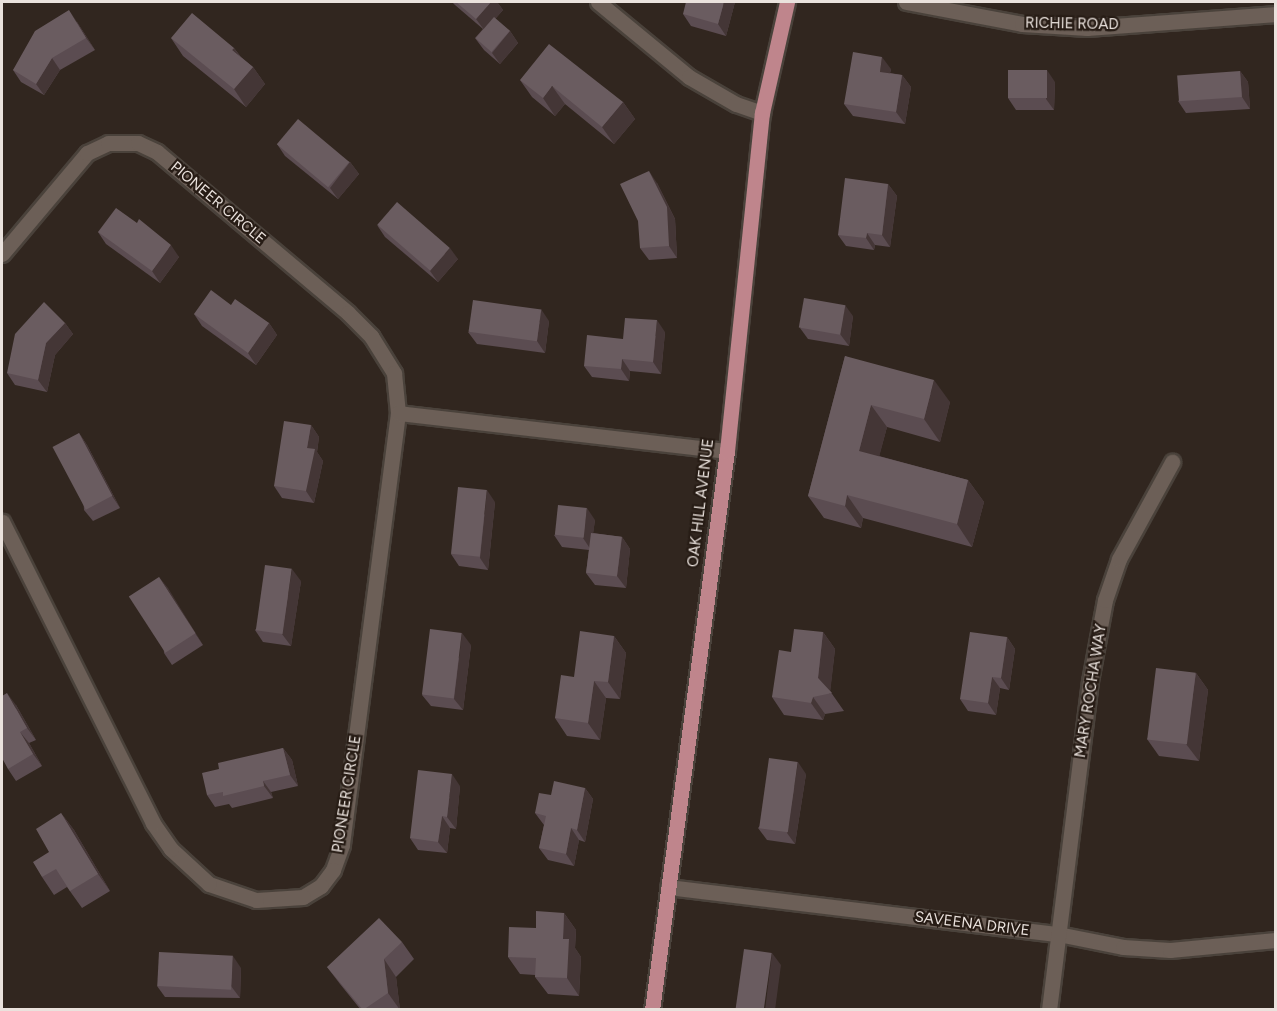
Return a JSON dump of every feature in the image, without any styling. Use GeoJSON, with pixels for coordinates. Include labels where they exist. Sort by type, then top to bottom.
{"type":"FeatureCollection","features":[{"type":"Feature","properties":{"kind":"main road","name":"OAK HILL AVENUE"},"geometry":{"type":"LineString","coordinates":[[652,1010],[727,452],[762,113],[787,2]]}},
{"type":"Feature","properties":{"kind":"street"},"geometry":{"type":"LineString","coordinates":[[598,2],[689,77],[736,104],[762,113]]}},
{"type":"Feature","properties":{"kind":"street","name":"RICHIE ROAD"},"geometry":{"type":"LineString","coordinates":[[906,2],[1022,24],[1087,28],[1275,14]]}},
{"type":"Feature","properties":{"kind":"street","name":"PIONEER CIRCLE"},"geometry":{"type":"LineString","coordinates":[[2,254],[87,153],[108,143],[138,143],[157,152],[348,313],[371,336],[394,373],[398,413],[342,845],[333,870],[321,886],[303,897],[256,900],[231,894],[187,868],[153,823],[2,522]]}},
{"type":"Feature","properties":{"kind":"street"},"geometry":{"type":"LineString","coordinates":[[398,413],[727,452]]}},
{"type":"Feature","properties":{"kind":"street","name":"MARY ROCHA WAY"},"geometry":{"type":"LineString","coordinates":[[1049,1010],[1090,681],[1105,600],[1119,559],[1172,462]]}},
{"type":"Feature","properties":{"kind":"street","name":"SAVEENA DRIVE"},"geometry":{"type":"LineString","coordinates":[[668,887],[1058,934],[1123,947],[1170,950],[1275,940]]}},
{"type":"Feature","properties":{"kind":"building"},"geometry":{"type":"Polygon","coordinates":[[[456,2],[491,2],[476,19],[456,2]]]}},
{"type":"Feature","properties":{"kind":"building"},"geometry":{"type":"Polygon","coordinates":[[[686,2],[724,2],[718,24],[683,14],[686,2]]]}},
{"type":"Feature","properties":{"kind":"building"},"geometry":{"type":"Polygon","coordinates":[[[69,10],[86,38],[52,58],[36,84],[13,70],[35,31],[69,10]]]}},
{"type":"Feature","properties":{"kind":"building"},"geometry":{"type":"Polygon","coordinates":[[[192,13],[253,67],[234,89],[171,38],[192,13]]]}},
{"type":"Feature","properties":{"kind":"building"},"geometry":{"type":"Polygon","coordinates":[[[494,17],[510,31],[491,52],[476,38],[494,17]]]}},
{"type":"Feature","properties":{"kind":"building"},"geometry":{"type":"Polygon","coordinates":[[[549,44],[623,102],[602,127],[552,86],[543,98],[520,80],[549,44]]]}},
{"type":"Feature","properties":{"kind":"building"},"geometry":{"type":"Polygon","coordinates":[[[853,52],[882,57],[880,72],[902,75],[896,112],[844,104],[853,52]]]}},
{"type":"Feature","properties":{"kind":"building"},"geometry":{"type":"Polygon","coordinates":[[[1008,70],[1047,70],[1047,98],[1008,98],[1008,70]]]}},
{"type":"Feature","properties":{"kind":"building"},"geometry":{"type":"Polygon","coordinates":[[[1240,71],[1242,97],[1179,101],[1177,75],[1240,71]]]}},
{"type":"Feature","properties":{"kind":"building"},"geometry":{"type":"Polygon","coordinates":[[[298,119],[349,162],[328,187],[277,144],[298,119]]]}},
{"type":"Feature","properties":{"kind":"building"},"geometry":{"type":"Polygon","coordinates":[[[649,171],[667,207],[669,246],[640,248],[638,221],[620,184],[649,171]]]}},
{"type":"Feature","properties":{"kind":"building"},"geometry":{"type":"Polygon","coordinates":[[[845,178],[888,184],[882,235],[867,233],[866,238],[838,235],[845,178]]]}},
{"type":"Feature","properties":{"kind":"building"},"geometry":{"type":"Polygon","coordinates":[[[397,202],[450,248],[430,271],[377,225],[397,202]]]}},
{"type":"Feature","properties":{"kind":"building"},"geometry":{"type":"Polygon","coordinates":[[[116,208],[137,223],[139,219],[171,245],[152,271],[98,232],[116,208]]]}},
{"type":"Feature","properties":{"kind":"building"},"geometry":{"type":"Polygon","coordinates":[[[211,290],[231,305],[235,299],[269,323],[248,353],[194,314],[211,290]]]}},
{"type":"Feature","properties":{"kind":"building"},"geometry":{"type":"Polygon","coordinates":[[[804,298],[845,305],[840,335],[799,328],[804,298]]]}},
{"type":"Feature","properties":{"kind":"building"},"geometry":{"type":"Polygon","coordinates":[[[473,300],[541,310],[537,341],[469,332],[473,300]]]}},
{"type":"Feature","properties":{"kind":"building"},"geometry":{"type":"Polygon","coordinates":[[[44,302],[65,323],[46,343],[38,380],[7,373],[15,334],[44,302]]]}},
{"type":"Feature","properties":{"kind":"building"},"geometry":{"type":"Polygon","coordinates":[[[625,318],[657,320],[653,362],[622,359],[621,369],[584,366],[587,335],[623,339],[625,318]]]}},
{"type":"Feature","properties":{"kind":"building"},"geometry":{"type":"Polygon","coordinates":[[[845,356],[934,380],[924,419],[871,405],[859,451],[968,480],[957,524],[847,495],[845,506],[808,496],[845,356]]]}},
{"type":"Feature","properties":{"kind":"building"},"geometry":{"type":"Polygon","coordinates":[[[284,421],[311,425],[307,448],[315,449],[306,491],[274,486],[284,421]]]}},
{"type":"Feature","properties":{"kind":"building"},"geometry":{"type":"Polygon","coordinates":[[[79,433],[112,496],[86,510],[53,447],[79,433]]]}},
{"type":"Feature","properties":{"kind":"building"},"geometry":{"type":"Polygon","coordinates":[[[458,487],[487,490],[480,557],[451,554],[458,487]]]}},
{"type":"Feature","properties":{"kind":"building"},"geometry":{"type":"Polygon","coordinates":[[[558,505],[587,508],[584,538],[555,535],[558,505]]]}},
{"type":"Feature","properties":{"kind":"building"},"geometry":{"type":"Polygon","coordinates":[[[591,533],[622,537],[617,576],[586,573],[591,533]]]}},
{"type":"Feature","properties":{"kind":"building"},"geometry":{"type":"Polygon","coordinates":[[[265,565],[292,569],[283,634],[256,630],[265,565]]]}},
{"type":"Feature","properties":{"kind":"building"},"geometry":{"type":"Polygon","coordinates":[[[159,577],[195,633],[165,653],[129,597],[159,577]]]}},
{"type":"Feature","properties":{"kind":"building"},"geometry":{"type":"Polygon","coordinates":[[[430,629],[462,633],[454,698],[422,695],[430,629]]]}},
{"type":"Feature","properties":{"kind":"building"},"geometry":{"type":"Polygon","coordinates":[[[794,629],[823,632],[818,678],[832,693],[813,697],[811,703],[772,697],[779,650],[791,652],[794,629]]]}},
{"type":"Feature","properties":{"kind":"building"},"geometry":{"type":"Polygon","coordinates":[[[580,631],[614,636],[608,682],[594,681],[588,723],[555,718],[561,675],[574,677],[580,631]]]}},
{"type":"Feature","properties":{"kind":"building"},"geometry":{"type":"Polygon","coordinates":[[[970,632],[1007,637],[1001,678],[992,677],[988,703],[960,699],[970,632]]]}},
{"type":"Feature","properties":{"kind":"building"},"geometry":{"type":"Polygon","coordinates":[[[1156,668],[1196,673],[1187,744],[1147,739],[1156,668]]]}},
{"type":"Feature","properties":{"kind":"building"},"geometry":{"type":"Polygon","coordinates":[[[7,693],[27,728],[20,732],[33,754],[8,769],[2,758],[2,696],[7,693]]]}},
{"type":"Feature","properties":{"kind":"building"},"geometry":{"type":"Polygon","coordinates":[[[283,748],[290,775],[263,781],[264,786],[223,796],[223,792],[207,795],[202,773],[219,769],[218,763],[283,748]]]}},
{"type":"Feature","properties":{"kind":"building"},"geometry":{"type":"Polygon","coordinates":[[[769,758],[798,762],[788,832],[759,828],[769,758]]]}},
{"type":"Feature","properties":{"kind":"building"},"geometry":{"type":"Polygon","coordinates":[[[418,770],[452,774],[447,817],[442,816],[438,842],[410,838],[418,770]]]}},
{"type":"Feature","properties":{"kind":"building"},"geometry":{"type":"Polygon","coordinates":[[[554,781],[585,788],[577,830],[571,828],[566,854],[539,848],[546,816],[535,813],[539,793],[551,795],[554,781]]]}},
{"type":"Feature","properties":{"kind":"building"},"geometry":{"type":"Polygon","coordinates":[[[61,813],[98,874],[70,891],[56,869],[42,877],[33,862],[49,852],[36,829],[61,813]]]}},
{"type":"Feature","properties":{"kind":"building"},"geometry":{"type":"Polygon","coordinates":[[[536,911],[564,913],[563,939],[569,939],[567,978],[535,977],[536,958],[508,957],[509,927],[536,928],[536,911]]]}},
{"type":"Feature","properties":{"kind":"building"},"geometry":{"type":"Polygon","coordinates":[[[379,918],[402,942],[384,959],[388,993],[363,1010],[327,967],[379,918]]]}},
{"type":"Feature","properties":{"kind":"building"},"geometry":{"type":"Polygon","coordinates":[[[744,949],[772,953],[764,1010],[735,1010],[744,949]]]}},
{"type":"Feature","properties":{"kind":"building"},"geometry":{"type":"Polygon","coordinates":[[[159,952],[233,956],[231,990],[157,986],[159,952]]]}}]}
